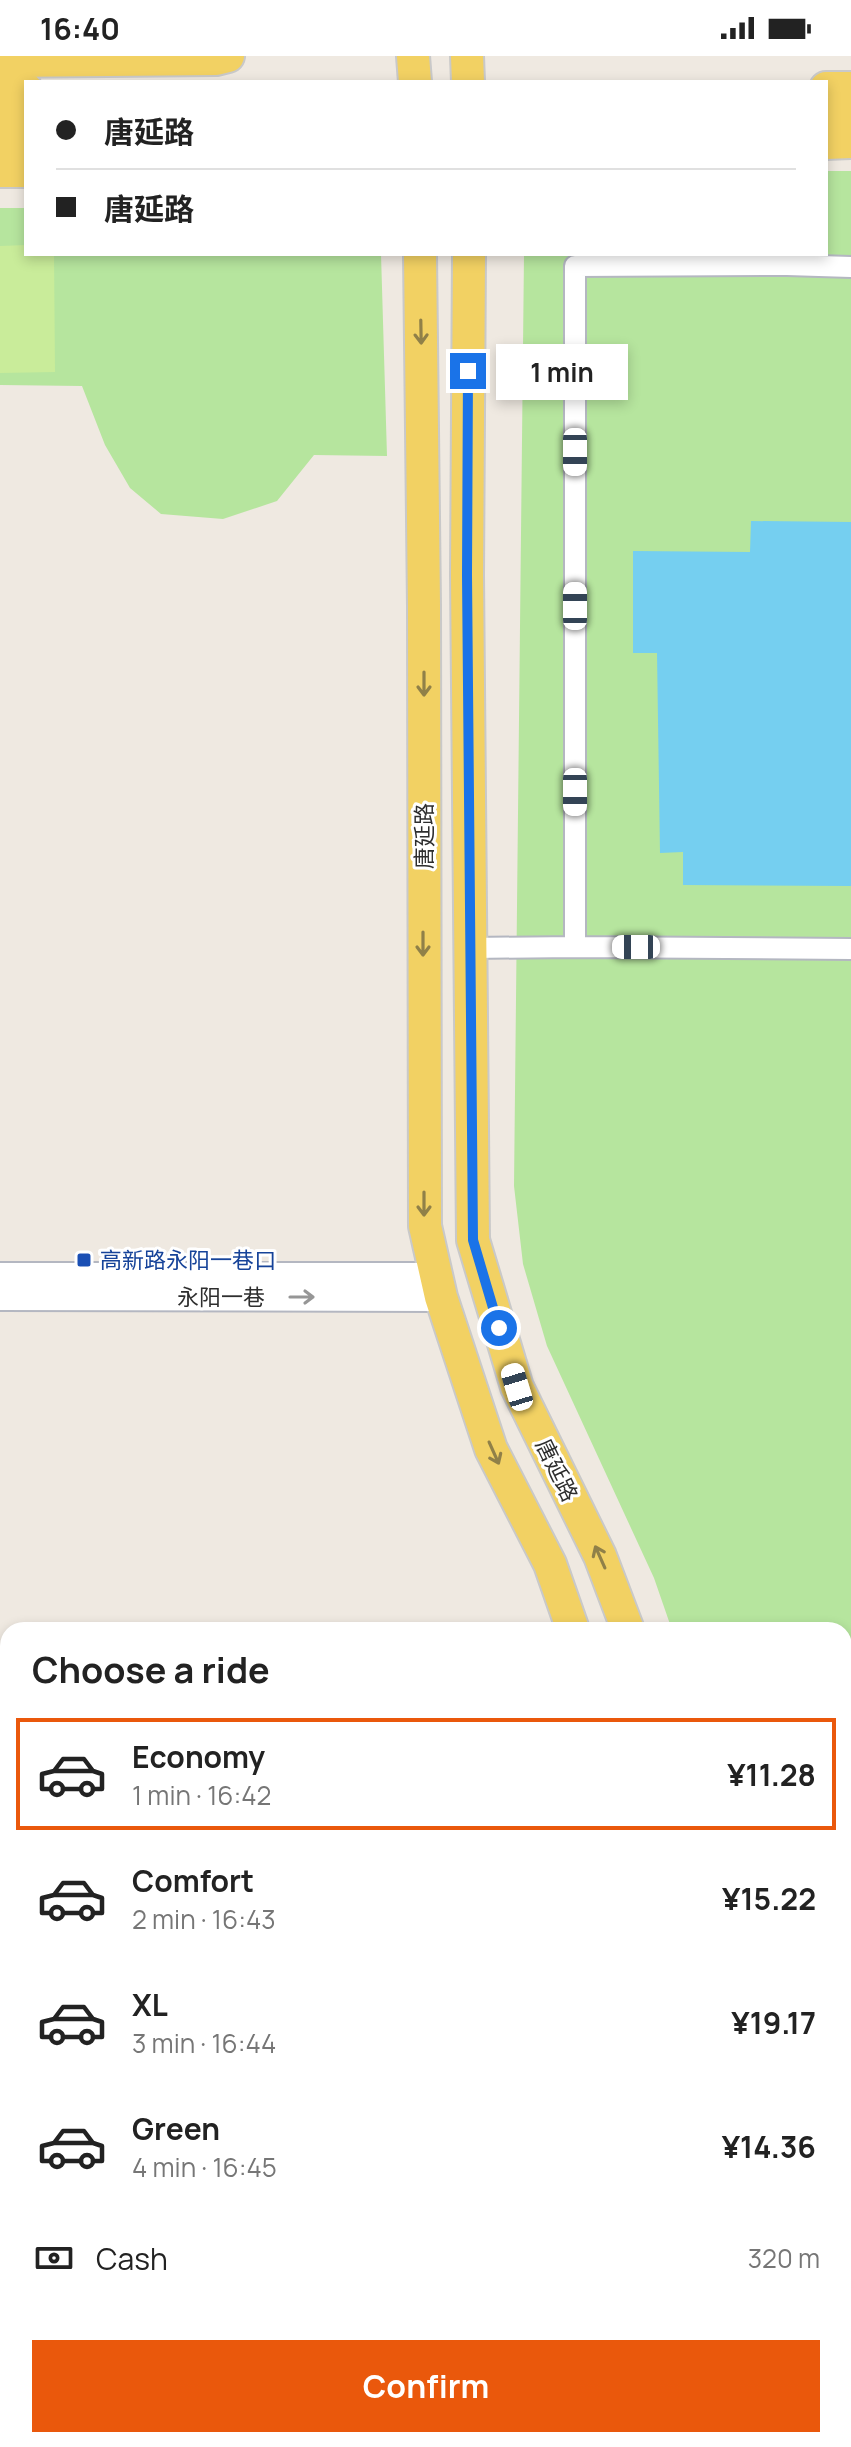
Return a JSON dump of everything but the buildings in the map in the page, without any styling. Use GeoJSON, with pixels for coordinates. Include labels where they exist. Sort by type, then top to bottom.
{"type":"FeatureCollection","features":[{"type":"Feature","properties":{"kind":"main road"},"geometry":{"type":"LineString","coordinates":[[413,56],[415,80]]}},
{"type":"Feature","properties":{"kind":"main road"},"geometry":{"type":"LineString","coordinates":[[467,56],[468,80]]}},
{"type":"Feature","properties":{"kind":"main road"},"geometry":{"type":"LineString","coordinates":[[0,61],[222,58]]}},
{"type":"Feature","properties":{"kind":"main road"},"geometry":{"type":"LineString","coordinates":[[828,88],[851,88]]}},
{"type":"Feature","properties":{"kind":"main road"},"geometry":{"type":"LineString","coordinates":[[0,90],[24,89]]}},
{"type":"Feature","properties":{"kind":"main road"},"geometry":{"type":"LineString","coordinates":[[828,116],[851,116]]}},
{"type":"Feature","properties":{"kind":"main road"},"geometry":{"type":"LineString","coordinates":[[0,118],[24,118]]}},
{"type":"Feature","properties":{"kind":"main road"},"geometry":{"type":"LineString","coordinates":[[828,143],[851,142]]}},
{"type":"Feature","properties":{"kind":"main road"},"geometry":{"type":"LineString","coordinates":[[0,143],[24,143]]}},
{"type":"Feature","properties":{"kind":"main road"},"geometry":{"type":"LineString","coordinates":[[0,171],[24,171]]}},
{"type":"Feature","properties":{"kind":"main road","name":"唐延路"},"geometry":{"type":"LineString","coordinates":[[420,256],[425,1226],[438,1287],[491,1449],[550,1564],[570,1622]]}},
{"type":"Feature","properties":{"kind":"main road","name":"唐延路"},"geometry":{"type":"LineString","coordinates":[[469,256],[467,575],[473,1240],[517,1387],[600,1556],[625,1622]]}},
{"type":"Feature","properties":{"kind":"street"},"geometry":{"type":"LineString","coordinates":[[575,947],[575,266],[787,260],[851,267]]}},
{"type":"Feature","properties":{"kind":"street"},"geometry":{"type":"LineString","coordinates":[[470,948],[851,949]]}},
{"type":"Feature","properties":{"kind":"street","name":"永阳一巷"},"geometry":{"type":"LineString","coordinates":[[0,1277],[438,1287]]}},
{"type":"Feature","properties":{"kind":"street","name":"永阳一巷"},"geometry":{"type":"LineString","coordinates":[[0,1296],[438,1287]]}},
{"type":"Feature","properties":{"kind":"green space"},"geometry":{"type":"Polygon","coordinates":[[[828,171],[851,171],[851,1622],[669,1622],[654,1578],[547,1346],[523,1264],[514,1186],[524,256],[828,256],[828,171]]]}},
{"type":"Feature","properties":{"kind":"green space"},"geometry":{"type":"Polygon","coordinates":[[[0,208],[24,208],[24,256],[381,256],[387,456],[314,455],[277,501],[223,519],[161,514],[130,488],[105,445],[82,386],[0,385],[0,208]]]}},
{"type":"Feature","properties":{"kind":"green space"},"geometry":{"type":"Polygon","coordinates":[[[24,245],[24,256],[54,256],[55,372],[0,373],[0,246],[24,245]]]}},
{"type":"Feature","properties":{"kind":"water"},"geometry":{"type":"Polygon","coordinates":[[[751,521],[851,522],[851,886],[683,885],[683,852],[660,853],[657,653],[633,653],[633,551],[750,552],[751,521]]]}},
{"type":"Feature","properties":{"kind":"place","name":"高新路永阳一巷口"},"geometry":{"type":"Point","coordinates":[84,1260]}},
{"type":"Feature","properties":{"kind":"route"},"geometry":{"type":"LineString","coordinates":[[468,371],[473,1240],[499,1328]]}}]}
